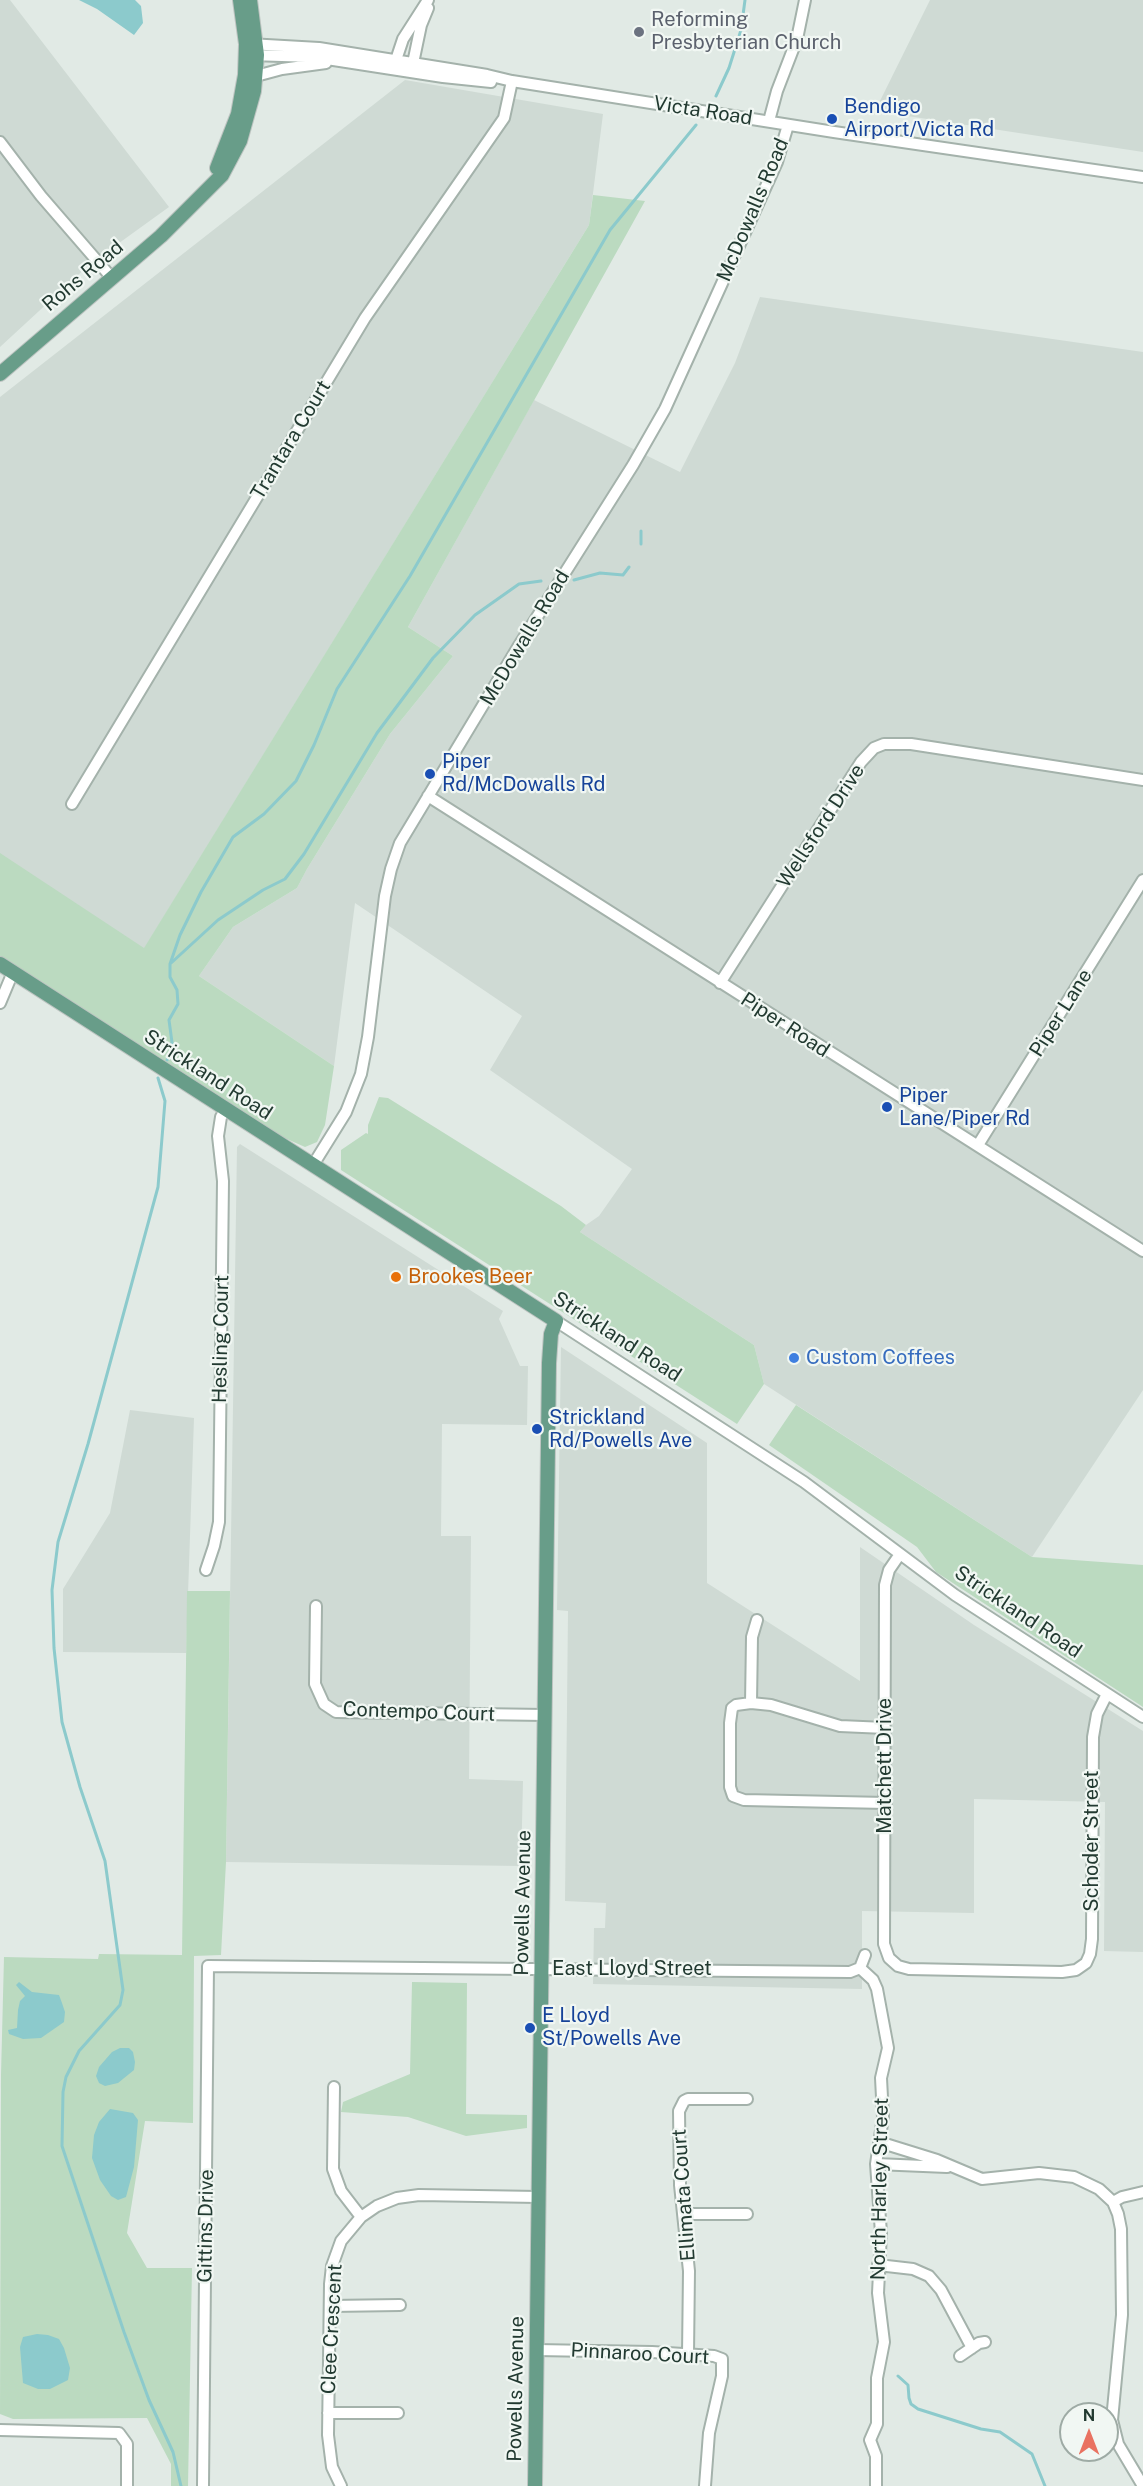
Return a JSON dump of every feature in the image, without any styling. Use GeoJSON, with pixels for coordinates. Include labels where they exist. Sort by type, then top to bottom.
{"type":"FeatureCollection","features":[{"type":"Feature","properties":{"kind":"main road"},"geometry":{"type":"LineString","coordinates":[[240,0],[251,49]]}},
{"type":"Feature","properties":{"kind":"main road"},"geometry":{"type":"LineString","coordinates":[[250,0],[251,49]]}},
{"type":"Feature","properties":{"kind":"main road","name":"Rohs Road"},"geometry":{"type":"LineString","coordinates":[[0,374],[161,236],[211,188],[231,159],[246,122],[256,76],[251,49]]}},
{"type":"Feature","properties":{"kind":"main road","name":"Rohs Road"},"geometry":{"type":"LineString","coordinates":[[191,207],[215,171],[230,136],[251,49]]}},
{"type":"Feature","properties":{"kind":"main road","name":"Strickland Road"},"geometry":{"type":"LineString","coordinates":[[0,964],[556,1321]]}},
{"type":"Feature","properties":{"kind":"main road","name":"Powells Avenue"},"geometry":{"type":"LineString","coordinates":[[535,2486],[549,1363],[551,1334],[556,1321]]}},
{"type":"Feature","properties":{"kind":"street"},"geometry":{"type":"LineString","coordinates":[[394,64],[407,31],[430,0]]}},
{"type":"Feature","properties":{"kind":"street"},"geometry":{"type":"LineString","coordinates":[[412,67],[421,25],[430,0]]}},
{"type":"Feature","properties":{"kind":"street","name":"McDowalls Road"},"geometry":{"type":"LineString","coordinates":[[769,121],[777,91],[797,39],[806,0]]}},
{"type":"Feature","properties":{"kind":"street"},"geometry":{"type":"LineString","coordinates":[[251,49],[319,48],[394,64]]}},
{"type":"Feature","properties":{"kind":"street"},"geometry":{"type":"LineString","coordinates":[[251,49],[351,62],[394,64]]}},
{"type":"Feature","properties":{"kind":"street"},"geometry":{"type":"LineString","coordinates":[[256,76],[282,69],[351,62]]}},
{"type":"Feature","properties":{"kind":"street","name":"Victa Road"},"geometry":{"type":"LineString","coordinates":[[394,64],[467,80],[512,81],[788,125],[1143,177]]}},
{"type":"Feature","properties":{"kind":"street","name":"Trantara Court"},"geometry":{"type":"LineString","coordinates":[[72,804],[365,318],[504,118],[512,81]]}},
{"type":"Feature","properties":{"kind":"street","name":"McDowalls Road"},"geometry":{"type":"LineString","coordinates":[[313,1165],[346,1112],[361,1074],[368,1037],[383,910],[391,869],[406,832],[660,418],[777,162],[788,125]]}},
{"type":"Feature","properties":{"kind":"street"},"geometry":{"type":"LineString","coordinates":[[0,142],[41,196],[111,277]]}},
{"type":"Feature","properties":{"kind":"street","name":"Wellsford Drive"},"geometry":{"type":"LineString","coordinates":[[720,983],[861,762],[874,748],[884,744],[910,744],[1143,780]]}},
{"type":"Feature","properties":{"kind":"street","name":"Piper Road"},"geometry":{"type":"LineString","coordinates":[[428,796],[1143,1251]]}},
{"type":"Feature","properties":{"kind":"street","name":"Piper Lane"},"geometry":{"type":"LineString","coordinates":[[978,1145],[1143,880]]}},
{"type":"Feature","properties":{"kind":"street"},"geometry":{"type":"LineString","coordinates":[[0,1003],[13,972]]}},
{"type":"Feature","properties":{"kind":"street","name":"Hesling Court"},"geometry":{"type":"LineString","coordinates":[[206,1570],[219,1522],[223,1181],[218,1136],[220,1117],[226,1109]]}},
{"type":"Feature","properties":{"kind":"street","name":"Strickland Road"},"geometry":{"type":"LineString","coordinates":[[556,1321],[804,1482],[961,1599],[1143,1717]]}},
{"type":"Feature","properties":{"kind":"street","name":"Matchett Drive"},"geometry":{"type":"LineString","coordinates":[[900,1554],[889,1570],[885,1584],[884,1944],[886,1954],[893,1963],[909,1969]]}},
{"type":"Feature","properties":{"kind":"street","name":"Contempo Court"},"geometry":{"type":"LineString","coordinates":[[316,1606],[315,1684],[324,1704],[336,1712],[545,1715]]}},
{"type":"Feature","properties":{"kind":"street"},"geometry":{"type":"LineString","coordinates":[[751,1703],[752,1637],[757,1620]]}},
{"type":"Feature","properties":{"kind":"street","name":"Schoder Street"},"geometry":{"type":"LineString","coordinates":[[909,1969],[1062,1972],[1082,1967],[1090,1953],[1093,1737],[1099,1707],[1107,1694]]}},
{"type":"Feature","properties":{"kind":"street"},"geometry":{"type":"LineString","coordinates":[[885,1728],[840,1726],[785,1708],[751,1703],[736,1705],[731,1714],[730,1786],[733,1796],[744,1800],[886,1803]]}},
{"type":"Feature","properties":{"kind":"street"},"geometry":{"type":"LineString","coordinates":[[860,1968],[865,1955]]}},
{"type":"Feature","properties":{"kind":"street","name":"East Lloyd Street"},"geometry":{"type":"LineString","coordinates":[[208,1966],[849,1972],[860,1968]]}},
{"type":"Feature","properties":{"kind":"street","name":"Gittins Drive"},"geometry":{"type":"LineString","coordinates":[[203,2486],[208,1966]]}},
{"type":"Feature","properties":{"kind":"street","name":"North Harley Street"},"geometry":{"type":"LineString","coordinates":[[860,1968],[877,1989],[887,2036],[886,2058],[880,2078],[883,2117],[876,2164],[881,2223],[878,2293],[884,2350],[877,2378],[877,2424],[870,2440],[876,2456],[876,2486]]}},
{"type":"Feature","properties":{"kind":"street"},"geometry":{"type":"LineString","coordinates":[[334,2086],[333,2161],[335,2177],[341,2191],[361,2217]]}},
{"type":"Feature","properties":{"kind":"street","name":"Ellimata Court"},"geometry":{"type":"LineString","coordinates":[[688,2354],[689,2271],[680,2186],[680,2106],[688,2099],[747,2099]]}},
{"type":"Feature","properties":{"kind":"street"},"geometry":{"type":"LineString","coordinates":[[879,2142],[937,2160],[982,2179],[1039,2172],[1065,2175],[1090,2184],[1113,2202],[1121,2229],[1122,2315],[1112,2420],[1118,2444],[1143,2486]]}},
{"type":"Feature","properties":{"kind":"street"},"geometry":{"type":"LineString","coordinates":[[876,2164],[950,2167]]}},
{"type":"Feature","properties":{"kind":"street"},"geometry":{"type":"LineString","coordinates":[[1113,2202],[1122,2197],[1143,2192]]}},
{"type":"Feature","properties":{"kind":"street","name":"Clee Crescent"},"geometry":{"type":"LineString","coordinates":[[341,2486],[330,2457],[328,2413],[332,2266],[337,2249],[361,2217],[386,2202],[408,2196],[538,2197]]}},
{"type":"Feature","properties":{"kind":"street"},"geometry":{"type":"LineString","coordinates":[[682,2214],[747,2214]]}},
{"type":"Feature","properties":{"kind":"street"},"geometry":{"type":"LineString","coordinates":[[878,2265],[913,2269],[929,2276],[941,2290],[972,2348]]}},
{"type":"Feature","properties":{"kind":"street"},"geometry":{"type":"LineString","coordinates":[[330,2306],[400,2305]]}},
{"type":"Feature","properties":{"kind":"street"},"geometry":{"type":"LineString","coordinates":[[960,2356],[985,2342]]}},
{"type":"Feature","properties":{"kind":"street","name":"Pinnaroo Court"},"geometry":{"type":"LineString","coordinates":[[536,2350],[688,2354],[718,2357],[723,2363],[722,2376],[709,2433],[705,2486]]}},
{"type":"Feature","properties":{"kind":"street"},"geometry":{"type":"LineString","coordinates":[[328,2413],[398,2413]]}},
{"type":"Feature","properties":{"kind":"street"},"geometry":{"type":"LineString","coordinates":[[0,2430],[119,2433],[128,2444],[127,2486]]}},
{"type":"Feature","properties":{"kind":"shaded area"},"geometry":{"type":"Polygon","coordinates":[[[0,0],[10,0],[169,207],[90,264],[0,347],[0,0]]]}},
{"type":"Feature","properties":{"kind":"shaded area"},"geometry":{"type":"Polygon","coordinates":[[[930,0],[1143,0],[1143,152],[875,111],[930,0]]]}},
{"type":"Feature","properties":{"kind":"shaded area"},"geometry":{"type":"Polygon","coordinates":[[[405,80],[603,114],[589,225],[144,949],[0,854],[0,397],[405,80]]]}},
{"type":"Feature","properties":{"kind":"shaded area"},"geometry":{"type":"Polygon","coordinates":[[[760,297],[1143,352],[1143,1390],[1032,1557],[764,1384],[754,1345],[580,1232],[599,1216],[632,1169],[490,1070],[522,1016],[355,903],[334,1066],[199,976],[233,927],[297,888],[390,734],[453,656],[408,627],[534,400],[680,472],[735,363],[760,297]]]}},
{"type":"Feature","properties":{"kind":"shaded area"},"geometry":{"type":"Polygon","coordinates":[[[240,1144],[503,1311],[499,1319],[520,1366],[528,1366],[527,1425],[442,1424],[441,1536],[471,1536],[469,1779],[523,1781],[521,1866],[226,1862],[237,1147],[240,1144]]]}},
{"type":"Feature","properties":{"kind":"shaded area"},"geometry":{"type":"Polygon","coordinates":[[[561,1347],[707,1443],[707,1583],[860,1681],[860,1547],[974,1625],[1143,1731],[1143,1952],[1104,1951],[1105,1802],[974,1799],[974,1913],[862,1911],[862,1989],[593,1984],[594,1928],[605,1928],[606,1903],[565,1901],[568,1611],[557,1610],[561,1347]]]}},
{"type":"Feature","properties":{"kind":"shaded area"},"geometry":{"type":"Polygon","coordinates":[[[130,1410],[194,1418],[186,1653],[63,1652],[63,1589],[110,1513],[130,1410]]]}},
{"type":"Feature","properties":{"kind":"green space"},"geometry":{"type":"Polygon","coordinates":[[[593,195],[645,201],[408,627],[453,656],[390,734],[297,888],[233,927],[199,976],[334,1066],[325,1125],[317,1142],[305,1147],[271,1132],[0,956],[0,853],[144,948],[589,225],[593,195]]]}},
{"type":"Feature","properties":{"kind":"green space"},"geometry":{"type":"Polygon","coordinates":[[[379,1097],[388,1098],[561,1206],[586,1225],[580,1232],[754,1345],[764,1384],[737,1424],[341,1170],[341,1150],[366,1133],[368,1134],[368,1125],[379,1097]]]}},
{"type":"Feature","properties":{"kind":"green space"},"geometry":{"type":"Polygon","coordinates":[[[796,1405],[1032,1557],[1143,1565],[1143,1707],[936,1572],[917,1547],[769,1445],[796,1405]]]}},
{"type":"Feature","properties":{"kind":"green space"},"geometry":{"type":"Polygon","coordinates":[[[187,1591],[230,1591],[226,1862],[221,1955],[194,1956],[193,2123],[145,2121],[127,2233],[147,2268],[192,2268],[188,2486],[171,2486],[171,2464],[147,2418],[13,2419],[0,2414],[1,2075],[4,1957],[98,1959],[99,1954],[182,1955],[187,1591]]]}},
{"type":"Feature","properties":{"kind":"green space"},"geometry":{"type":"Polygon","coordinates":[[[412,1982],[467,1983],[466,2114],[527,2115],[527,2128],[466,2136],[408,2117],[341,2112],[343,2102],[410,2074],[412,1982]]]}},
{"type":"Feature","properties":{"kind":"water"},"geometry":{"type":"Polygon","coordinates":[[[79,0],[135,0],[141,6],[143,23],[134,35],[97,9],[79,0]]]}},
{"type":"Feature","properties":{"kind":"water"},"geometry":{"type":"Polygon","coordinates":[[[19,1982],[32,1992],[59,1995],[65,2012],[64,2022],[41,2038],[23,2039],[9,2034],[8,2030],[17,2028],[20,2001],[25,1996],[16,1985],[19,1982]]]}},
{"type":"Feature","properties":{"kind":"water"},"geometry":{"type":"Polygon","coordinates":[[[120,2048],[129,2048],[133,2052],[134,2070],[118,2083],[105,2086],[99,2083],[96,2076],[99,2067],[112,2052],[120,2048]]]}},
{"type":"Feature","properties":{"kind":"water"},"geometry":{"type":"Polygon","coordinates":[[[110,2109],[133,2113],[138,2120],[134,2167],[126,2197],[118,2200],[111,2196],[100,2180],[92,2158],[94,2135],[99,2122],[110,2109]]]}},
{"type":"Feature","properties":{"kind":"water"},"geometry":{"type":"Polygon","coordinates":[[[37,2334],[59,2339],[70,2368],[68,2380],[50,2389],[38,2389],[23,2383],[20,2347],[23,2337],[37,2334]]]}},
{"type":"Feature","properties":{"kind":"waterway"},"geometry":{"type":"LineString","coordinates":[[716,96],[729,68],[741,30],[745,0]]}},
{"type":"Feature","properties":{"kind":"waterway"},"geometry":{"type":"LineString","coordinates":[[170,964],[180,935],[201,892],[233,837],[264,814],[296,781],[337,689],[410,576],[610,230],[696,125]]}},
{"type":"Feature","properties":{"kind":"waterway"},"geometry":{"type":"LineString","coordinates":[[641,531],[641,544]]}},
{"type":"Feature","properties":{"kind":"waterway"},"geometry":{"type":"LineString","coordinates":[[574,580],[600,573],[623,575],[629,567]]}},
{"type":"Feature","properties":{"kind":"waterway"},"geometry":{"type":"LineString","coordinates":[[167,1060],[173,1050],[169,1020],[178,1004],[177,990],[170,977],[170,964],[218,920],[263,890],[285,879],[304,854],[377,733],[433,658],[475,615],[519,584],[541,581]]}},
{"type":"Feature","properties":{"kind":"waterway"},"geometry":{"type":"LineString","coordinates":[[158,1078],[165,1101],[158,1187],[88,1444],[58,1542],[52,1590],[54,1648],[62,1722],[80,1787],[105,1861],[123,1990],[120,2005],[79,2051],[66,2077],[63,2092],[62,2146],[124,2332],[149,2400],[173,2452],[181,2486]]}},
{"type":"Feature","properties":{"kind":"waterway"},"geometry":{"type":"LineString","coordinates":[[898,2376],[908,2385],[911,2404],[918,2409],[981,2429],[1000,2432],[1032,2454],[1045,2486]]}},
{"type":"Feature","properties":{"kind":"place","name":"Reforming Presbyterian Church"},"geometry":{"type":"Point","coordinates":[639,32]}},
{"type":"Feature","properties":{"kind":"place","name":"Bendigo Airport/Victa Rd"},"geometry":{"type":"Point","coordinates":[832,119]}},
{"type":"Feature","properties":{"kind":"place","name":"Piper Rd/McDowalls Rd"},"geometry":{"type":"Point","coordinates":[430,774]}},
{"type":"Feature","properties":{"kind":"place","name":"Piper Lane/Piper Rd"},"geometry":{"type":"Point","coordinates":[887,1107]}},
{"type":"Feature","properties":{"kind":"place","name":"Brookes Beer"},"geometry":{"type":"Point","coordinates":[396,1277]}},
{"type":"Feature","properties":{"kind":"place","name":"Custom Coffees"},"geometry":{"type":"Point","coordinates":[794,1358]}},
{"type":"Feature","properties":{"kind":"place","name":"Strickland Rd/Powells Ave"},"geometry":{"type":"Point","coordinates":[537,1429]}},
{"type":"Feature","properties":{"kind":"place","name":"E Lloyd St/Powells Ave"},"geometry":{"type":"Point","coordinates":[530,2028]}}]}
